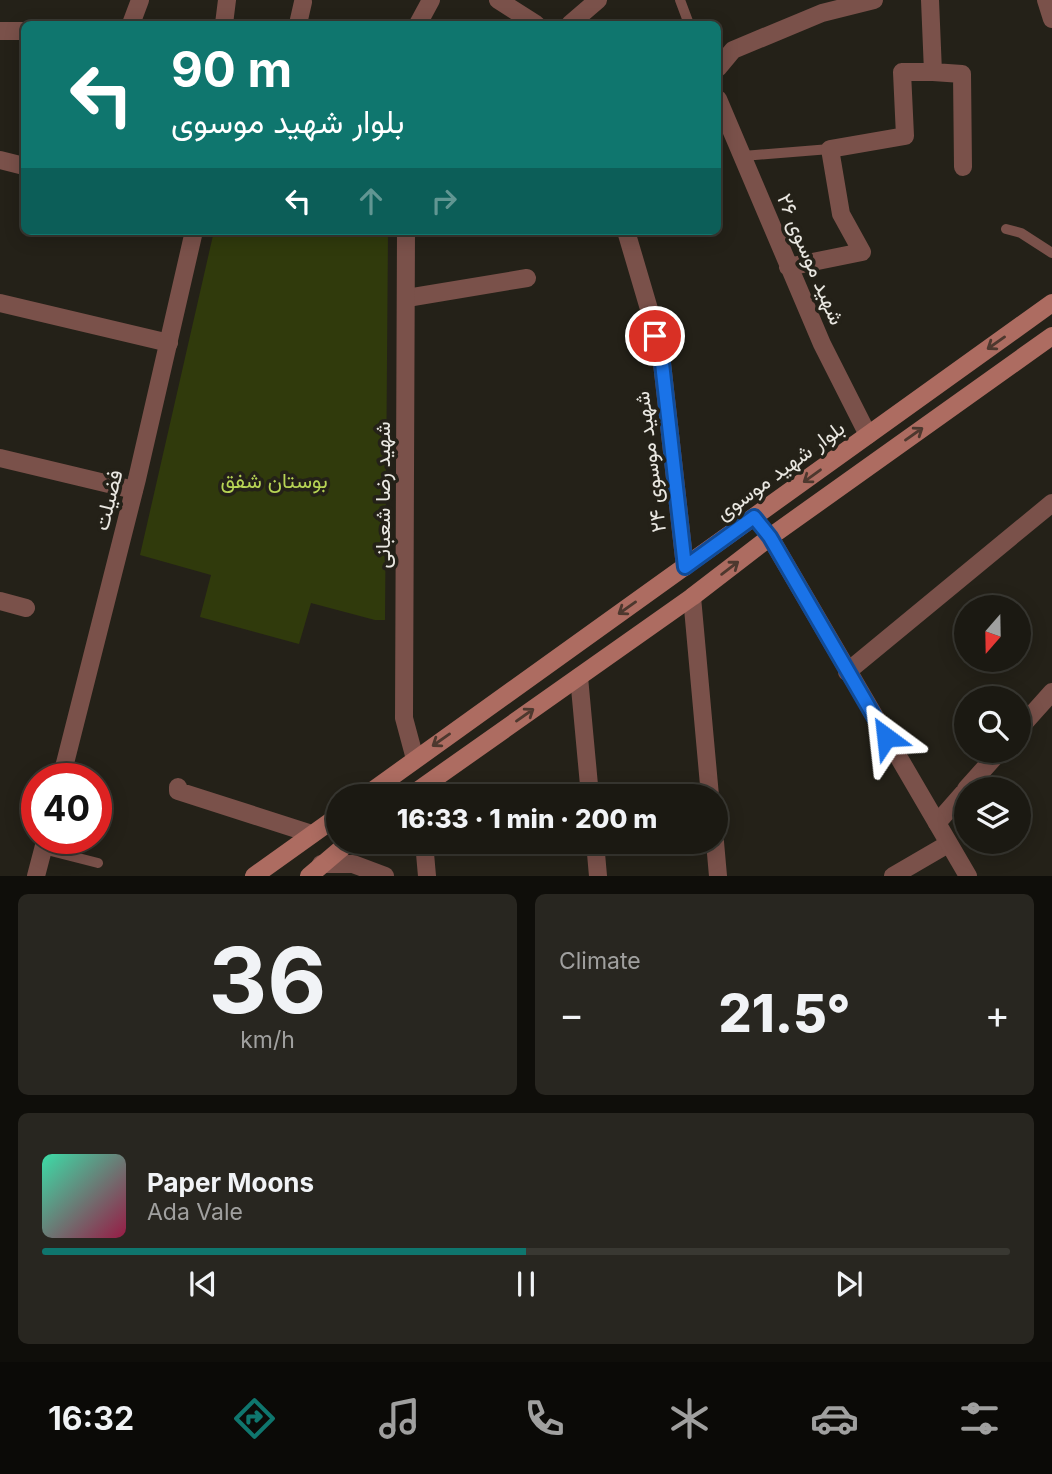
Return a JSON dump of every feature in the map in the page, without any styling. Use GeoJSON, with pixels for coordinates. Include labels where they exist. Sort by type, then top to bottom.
{"type":"FeatureCollection","features":[{"type":"Feature","properties":{"kind":"main road","name":"بلوار شهید موسوی"},"geometry":{"type":"LineString","coordinates":[[381,784],[1052,303]]}},
{"type":"Feature","properties":{"kind":"main road"},"geometry":{"type":"LineString","coordinates":[[430,784],[1052,336]]}},
{"type":"Feature","properties":{"kind":"main road"},"geometry":{"type":"LineString","coordinates":[[754,517],[770,537]]}},
{"type":"Feature","properties":{"kind":"main road"},"geometry":{"type":"LineString","coordinates":[[254,876],[326,825]]}},
{"type":"Feature","properties":{"kind":"main road"},"geometry":{"type":"LineString","coordinates":[[315,870],[334,854]]}},
{"type":"Feature","properties":{"kind":"street"},"geometry":{"type":"LineString","coordinates":[[132,21],[140,0]]}},
{"type":"Feature","properties":{"kind":"street"},"geometry":{"type":"LineString","coordinates":[[224,21],[227,0]]}},
{"type":"Feature","properties":{"kind":"street"},"geometry":{"type":"LineString","coordinates":[[420,21],[431,0]]}},
{"type":"Feature","properties":{"kind":"street"},"geometry":{"type":"LineString","coordinates":[[498,0],[531,21]]}},
{"type":"Feature","properties":{"kind":"street"},"geometry":{"type":"LineString","coordinates":[[574,21],[598,0]]}},
{"type":"Feature","properties":{"kind":"street"},"geometry":{"type":"LineString","coordinates":[[721,64],[733,50],[822,13],[873,0]]}},
{"type":"Feature","properties":{"kind":"street"},"geometry":{"type":"LineString","coordinates":[[930,0],[933,72]]}},
{"type":"Feature","properties":{"kind":"street"},"geometry":{"type":"LineString","coordinates":[[1046,0],[1052,19]]}},
{"type":"Feature","properties":{"kind":"street"},"geometry":{"type":"LineString","coordinates":[[299,21],[303,2]]}},
{"type":"Feature","properties":{"kind":"street"},"geometry":{"type":"LineString","coordinates":[[0,32],[21,31]]}},
{"type":"Feature","properties":{"kind":"street"},"geometry":{"type":"LineString","coordinates":[[788,267],[862,252],[841,215],[831,149],[905,136],[902,72],[962,74],[963,167]]}},
{"type":"Feature","properties":{"kind":"street","name":"شهید موسوی ۲۶"},"geometry":{"type":"LineString","coordinates":[[721,106],[822,344],[868,435]]}},
{"type":"Feature","properties":{"kind":"street"},"geometry":{"type":"LineString","coordinates":[[0,160],[21,165]]}},
{"type":"Feature","properties":{"kind":"street","name":"فضیلت"},"geometry":{"type":"LineString","coordinates":[[65,763],[134,490],[193,235]]}},
{"type":"Feature","properties":{"kind":"street","name":"شهید رضا شعبانی"},"geometry":{"type":"LineString","coordinates":[[406,235],[404,718],[415,759]]}},
{"type":"Feature","properties":{"kind":"street","name":"شهید موسوی ۲۴"},"geometry":{"type":"LineString","coordinates":[[627,235],[662,363],[685,567]]}},
{"type":"Feature","properties":{"kind":"street"},"geometry":{"type":"LineString","coordinates":[[407,298],[527,278]]}},
{"type":"Feature","properties":{"kind":"street"},"geometry":{"type":"LineString","coordinates":[[0,303],[169,343]]}},
{"type":"Feature","properties":{"kind":"street"},"geometry":{"type":"LineString","coordinates":[[0,458],[134,490]]}},
{"type":"Feature","properties":{"kind":"street"},"geometry":{"type":"LineString","coordinates":[[847,672],[1052,503]]}},
{"type":"Feature","properties":{"kind":"street"},"geometry":{"type":"LineString","coordinates":[[770,537],[968,876]]}},
{"type":"Feature","properties":{"kind":"street"},"geometry":{"type":"LineString","coordinates":[[692,597],[709,784]]}},
{"type":"Feature","properties":{"kind":"street"},"geometry":{"type":"LineString","coordinates":[[0,601],[26,608]]}},
{"type":"Feature","properties":{"kind":"street"},"geometry":{"type":"LineString","coordinates":[[579,677],[589,784]]}},
{"type":"Feature","properties":{"kind":"street"},"geometry":{"type":"LineString","coordinates":[[1031,715],[1052,692]]}},
{"type":"Feature","properties":{"kind":"street"},"geometry":{"type":"LineString","coordinates":[[977,777],[990,763]]}},
{"type":"Feature","properties":{"kind":"street"},"geometry":{"type":"LineString","coordinates":[[178,786],[177,791],[313,834]]}},
{"type":"Feature","properties":{"kind":"street"},"geometry":{"type":"LineString","coordinates":[[937,823],[954,804]]}},
{"type":"Feature","properties":{"kind":"street"},"geometry":{"type":"LineString","coordinates":[[893,876],[948,844]]}},
{"type":"Feature","properties":{"kind":"street"},"geometry":{"type":"LineString","coordinates":[[36,876],[42,854]]}},
{"type":"Feature","properties":{"kind":"street"},"geometry":{"type":"LineString","coordinates":[[425,854],[426,876]]}},
{"type":"Feature","properties":{"kind":"street"},"geometry":{"type":"LineString","coordinates":[[596,854],[598,876]]}},
{"type":"Feature","properties":{"kind":"street"},"geometry":{"type":"LineString","coordinates":[[716,854],[718,876]]}},
{"type":"Feature","properties":{"kind":"street"},"geometry":{"type":"LineString","coordinates":[[315,870],[350,870],[385,876]]}},
{"type":"Feature","properties":{"kind":"lane"},"geometry":{"type":"LineString","coordinates":[[680,0],[688,21]]}},
{"type":"Feature","properties":{"kind":"lane"},"geometry":{"type":"LineString","coordinates":[[743,156],[831,149]]}},
{"type":"Feature","properties":{"kind":"lane"},"geometry":{"type":"LineString","coordinates":[[1006,229],[1021,233],[1052,253]]}},
{"type":"Feature","properties":{"kind":"lane"},"geometry":{"type":"LineString","coordinates":[[72,854],[98,863]]}},
{"type":"Feature","properties":{"kind":"green space","name":"بوستان شفق"},"geometry":{"type":"Polygon","coordinates":[[[213,235],[388,235],[385,620],[375,620],[311,603],[299,644],[200,617],[211,575],[140,555],[213,235]]]}},
{"type":"Feature","properties":{"kind":"route"},"geometry":{"type":"LineString","coordinates":[[655,336],[662,363],[685,567],[754,517],[770,537],[886,737]]}}]}
